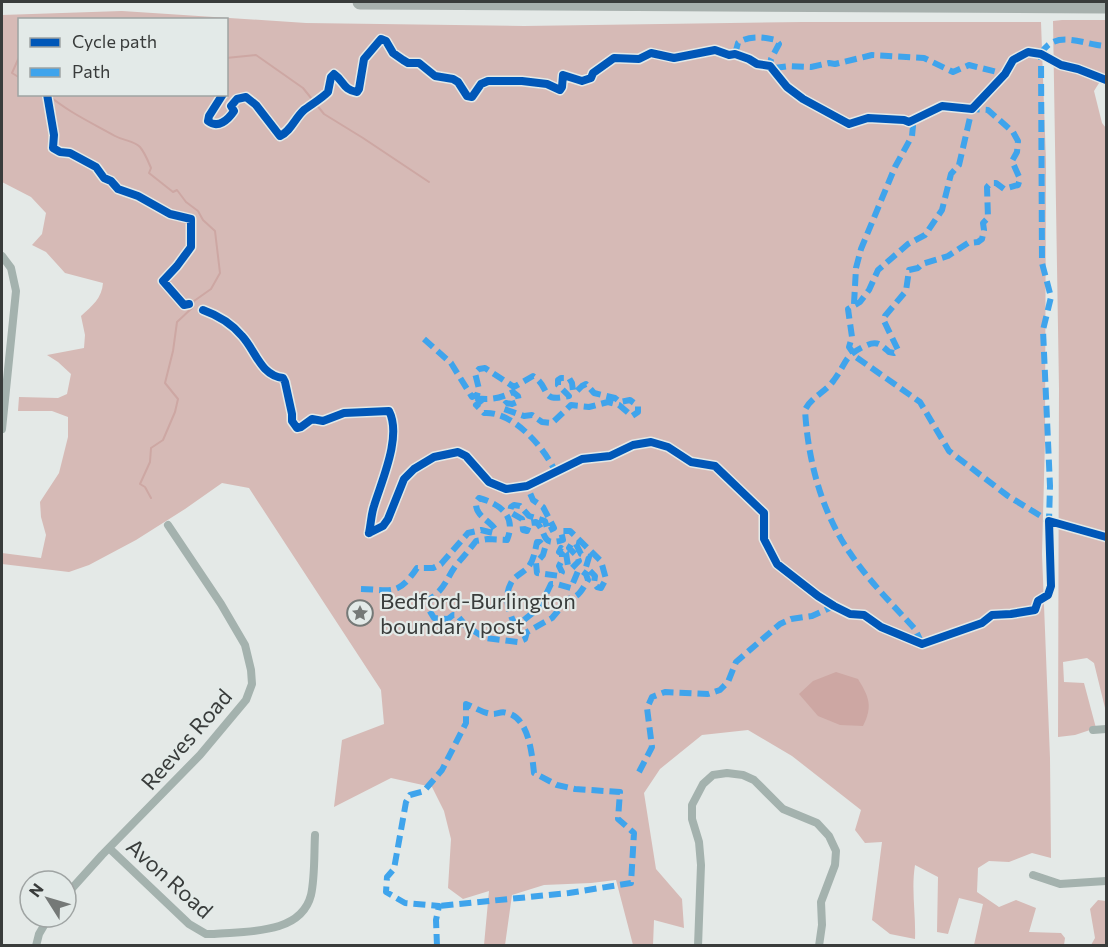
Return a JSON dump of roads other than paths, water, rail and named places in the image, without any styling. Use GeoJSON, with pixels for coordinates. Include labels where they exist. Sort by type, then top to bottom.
{"type":"FeatureCollection","features":[{"type":"Feature","properties":{"kind":"highway"},"geometry":{"type":"LineString","coordinates":[[360,2],[1107,6]]}},
{"type":"Feature","properties":{"kind":"street"},"geometry":{"type":"LineString","coordinates":[[2,256],[11,268],[16,291],[2,429]]}},
{"type":"Feature","properties":{"kind":"street","name":"Reeves Road"},"geometry":{"type":"LineString","coordinates":[[78,882],[200,755],[246,699],[252,684],[245,645],[168,525]]}},
{"type":"Feature","properties":{"kind":"street"},"geometry":{"type":"LineString","coordinates":[[1093,730],[1107,729]]}},
{"type":"Feature","properties":{"kind":"street"},"geometry":{"type":"LineString","coordinates":[[698,945],[701,865],[692,805],[703,784],[712,775],[727,773],[743,775],[754,780],[783,809],[817,823],[829,836],[836,851],[836,866],[821,902],[822,925],[819,945]]}},
{"type":"Feature","properties":{"kind":"street","name":"Avon Road"},"geometry":{"type":"LineString","coordinates":[[109,848],[189,924],[206,934],[214,934],[281,927],[295,920],[311,896],[315,835]]}},
{"type":"Feature","properties":{"kind":"street"},"geometry":{"type":"LineString","coordinates":[[1033,875],[1060,884],[1107,881]]}},
{"type":"Feature","properties":{"kind":"street"},"geometry":{"type":"LineString","coordinates":[[36,945],[42,929]]}},
{"type":"Feature","properties":{"kind":"waterway"},"geometry":{"type":"LineString","coordinates":[[228,58],[256,55],[303,88],[324,114],[429,182]]}},
{"type":"Feature","properties":{"kind":"waterway"},"geometry":{"type":"LineString","coordinates":[[18,60],[12,73],[18,77]]}},
{"type":"Feature","properties":{"kind":"waterway"},"geometry":{"type":"LineString","coordinates":[[50,96],[89,122],[140,147],[151,168],[149,173],[173,192],[177,190],[215,231],[220,273],[211,289],[194,301],[192,308],[177,322],[165,383],[178,399],[163,440],[151,448],[150,462],[140,484],[145,487],[151,498]]}},
{"type":"Feature","properties":{"kind":"place","name":"Bedford-Burlington boundary post"},"geometry":{"type":"Point","coordinates":[360,613]}}]}
